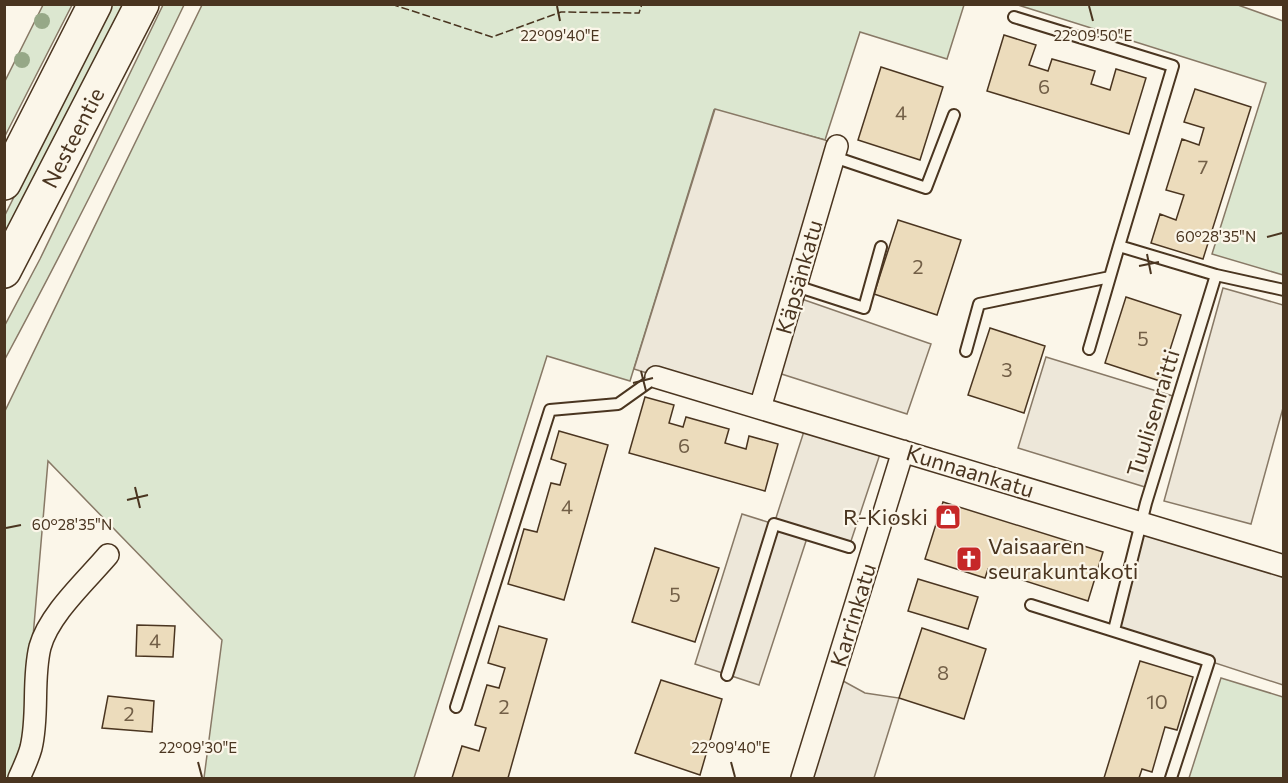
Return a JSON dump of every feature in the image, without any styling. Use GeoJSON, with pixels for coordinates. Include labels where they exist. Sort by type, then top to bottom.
{"type":"FeatureCollection","features":[{"type":"Feature","properties":{"kind":"main road","name":"Nesteentie"},"geometry":{"type":"LineString","coordinates":[[4,183],[95,4]]}},
{"type":"Feature","properties":{"kind":"main road","name":"Nesteentie"},"geometry":{"type":"LineString","coordinates":[[4,271],[142,4]]}},
{"type":"Feature","properties":{"kind":"street","name":"Käpsänkatu"},"geometry":{"type":"LineString","coordinates":[[760,408],[836,151]]}},
{"type":"Feature","properties":{"kind":"street","name":"Kunnaankatu"},"geometry":{"type":"LineString","coordinates":[[656,377],[1284,566]]}},
{"type":"Feature","properties":{"kind":"street","name":"Karrinkatu"},"geometry":{"type":"LineString","coordinates":[[802,778],[903,451]]}},
{"type":"Feature","properties":{"kind":"street"},"geometry":{"type":"LineString","coordinates":[[19,778],[31,749],[40,646],[51,622],[108,555]]}},
{"type":"Feature","properties":{"kind":"lane"},"geometry":{"type":"LineString","coordinates":[[1014,17],[1173,66],[1089,349]]}},
{"type":"Feature","properties":{"kind":"lane"},"geometry":{"type":"LineString","coordinates":[[836,151],[926,188],[954,115]]}},
{"type":"Feature","properties":{"kind":"lane"},"geometry":{"type":"LineString","coordinates":[[1119,246],[1216,275],[1284,290]]}},
{"type":"Feature","properties":{"kind":"lane"},"geometry":{"type":"LineString","coordinates":[[796,286],[864,308],[881,247]]}},
{"type":"Feature","properties":{"kind":"lane","name":"Tuulisenraitti"},"geometry":{"type":"LineString","coordinates":[[1114,630],[1141,523],[1216,275]]}},
{"type":"Feature","properties":{"kind":"lane"},"geometry":{"type":"LineString","coordinates":[[966,351],[979,304],[1110,277]]}},
{"type":"Feature","properties":{"kind":"lane"},"geometry":{"type":"LineString","coordinates":[[456,706],[550,410],[618,404],[656,377]]}},
{"type":"Feature","properties":{"kind":"lane"},"geometry":{"type":"LineString","coordinates":[[728,675],[774,524],[849,547]]}},
{"type":"Feature","properties":{"kind":"lane"},"geometry":{"type":"LineString","coordinates":[[1031,605],[1209,661],[1171,778]]}},
{"type":"Feature","properties":{"kind":"green space"},"geometry":{"type":"Polygon","coordinates":[[[43,5],[72,5],[5,136],[5,81],[43,5]]]}},
{"type":"Feature","properties":{"kind":"green space"},"geometry":{"type":"Polygon","coordinates":[[[110,5],[126,5],[5,246],[5,215],[110,5]]]}},
{"type":"Feature","properties":{"kind":"green space"},"geometry":{"type":"Polygon","coordinates":[[[163,5],[184,5],[97,183],[5,359],[5,325],[40,259],[163,5]]]}},
{"type":"Feature","properties":{"kind":"green space"},"geometry":{"type":"Polygon","coordinates":[[[202,5],[964,5],[947,59],[860,32],[825,140],[714,110],[630,381],[547,356],[414,778],[204,778],[222,640],[48,461],[21,778],[5,778],[4,413],[202,5]]]}},
{"type":"Feature","properties":{"kind":"green space"},"geometry":{"type":"Polygon","coordinates":[[[1018,5],[1238,5],[1283,21],[1283,275],[1212,254],[1266,83],[1018,5]]]}},
{"type":"Feature","properties":{"kind":"green space"},"geometry":{"type":"Polygon","coordinates":[[[1221,678],[1283,697],[1283,778],[1189,778],[1221,678]]]}},
{"type":"Feature","properties":{"kind":"shaded area"},"geometry":{"type":"Polygon","coordinates":[[[715,109],[825,140],[837,146],[793,296],[931,344],[907,414],[772,371],[760,408],[634,369],[715,109]]]}},
{"type":"Feature","properties":{"kind":"shaded area"},"geometry":{"type":"Polygon","coordinates":[[[1223,288],[1283,305],[1283,408],[1251,524],[1164,501],[1223,288]]]}},
{"type":"Feature","properties":{"kind":"shaded area"},"geometry":{"type":"Polygon","coordinates":[[[1046,357],[1173,396],[1145,487],[1018,448],[1046,357]]]}},
{"type":"Feature","properties":{"kind":"shaded area"},"geometry":{"type":"Polygon","coordinates":[[[807,422],[883,445],[849,547],[808,535],[759,685],[695,664],[742,514],[774,524],[807,422]]]}},
{"type":"Feature","properties":{"kind":"shaded area"},"geometry":{"type":"Polygon","coordinates":[[[1141,523],[1283,566],[1283,685],[1114,630],[1141,523]]]}},
{"type":"Feature","properties":{"kind":"shaded area"},"geometry":{"type":"Polygon","coordinates":[[[834,676],[865,693],[899,698],[874,778],[802,778],[834,676]]]}},
{"type":"Feature","properties":{"kind":"building"},"geometry":{"type":"Polygon","coordinates":[[[1004,35],[1036,45],[1029,65],[1048,71],[1052,59],[1095,71],[1091,84],[1110,90],[1116,69],[1146,78],[1129,134],[987,91],[1004,35]]]}},
{"type":"Feature","properties":{"kind":"building"},"geometry":{"type":"Polygon","coordinates":[[[881,67],[943,87],[920,160],[858,140],[881,67]]]}},
{"type":"Feature","properties":{"kind":"building"},"geometry":{"type":"Polygon","coordinates":[[[1195,89],[1251,107],[1203,259],[1151,243],[1160,214],[1176,220],[1184,195],[1166,190],[1182,139],[1199,145],[1204,128],[1184,122],[1195,89]]]}},
{"type":"Feature","properties":{"kind":"building"},"geometry":{"type":"Polygon","coordinates":[[[898,220],[961,240],[937,315],[874,294],[898,220]]]}},
{"type":"Feature","properties":{"kind":"building"},"geometry":{"type":"Polygon","coordinates":[[[1126,297],[1181,315],[1160,381],[1105,363],[1126,297]]]}},
{"type":"Feature","properties":{"kind":"building"},"geometry":{"type":"Polygon","coordinates":[[[990,328],[1045,346],[1024,413],[968,395],[990,328]]]}},
{"type":"Feature","properties":{"kind":"building"},"geometry":{"type":"Polygon","coordinates":[[[645,397],[674,405],[669,423],[683,427],[686,417],[729,429],[725,443],[746,449],[749,436],[778,444],[765,491],[629,453],[645,397]]]}},
{"type":"Feature","properties":{"kind":"building"},"geometry":{"type":"Polygon","coordinates":[[[559,431],[608,445],[564,600],[508,584],[524,529],[537,532],[551,483],[560,485],[566,464],[551,459],[559,431]]]}},
{"type":"Feature","properties":{"kind":"building"},"geometry":{"type":"Polygon","coordinates":[[[943,502],[1103,552],[1088,601],[988,569],[985,578],[925,559],[943,502]]]}},
{"type":"Feature","properties":{"kind":"building"},"geometry":{"type":"Polygon","coordinates":[[[655,548],[719,568],[695,642],[632,622],[655,548]]]}},
{"type":"Feature","properties":{"kind":"building"},"geometry":{"type":"Polygon","coordinates":[[[918,579],[978,597],[968,629],[908,611],[918,579]]]}},
{"type":"Feature","properties":{"kind":"building"},"geometry":{"type":"Polygon","coordinates":[[[137,625],[175,626],[173,657],[136,656],[137,625]]]}},
{"type":"Feature","properties":{"kind":"building"},"geometry":{"type":"Polygon","coordinates":[[[499,626],[547,639],[508,778],[452,778],[462,746],[479,751],[486,728],[475,725],[487,685],[499,688],[505,668],[488,663],[499,626]]]}},
{"type":"Feature","properties":{"kind":"building"},"geometry":{"type":"Polygon","coordinates":[[[922,628],[986,649],[964,719],[899,698],[922,628]]]}},
{"type":"Feature","properties":{"kind":"building"},"geometry":{"type":"Polygon","coordinates":[[[1140,661],[1193,677],[1177,730],[1165,727],[1152,772],[1142,769],[1139,778],[1104,778],[1140,661]]]}},
{"type":"Feature","properties":{"kind":"building"},"geometry":{"type":"Polygon","coordinates":[[[661,680],[722,699],[700,775],[635,753],[661,680]]]}},
{"type":"Feature","properties":{"kind":"building"},"geometry":{"type":"Polygon","coordinates":[[[108,696],[154,701],[152,732],[102,728],[108,696]]]}},
{"type":"Feature","properties":{"kind":"fence"},"geometry":{"type":"LineString","coordinates":[[391,4],[492,37],[561,12],[639,13],[642,4]]}},
{"type":"Feature","properties":{"kind":"place","name":"R-Kioski"},"geometry":{"type":"Point","coordinates":[948,517]}},
{"type":"Feature","properties":{"kind":"place","name":"Vaisaaren seurakuntakoti"},"geometry":{"type":"Point","coordinates":[969,559]}}]}
